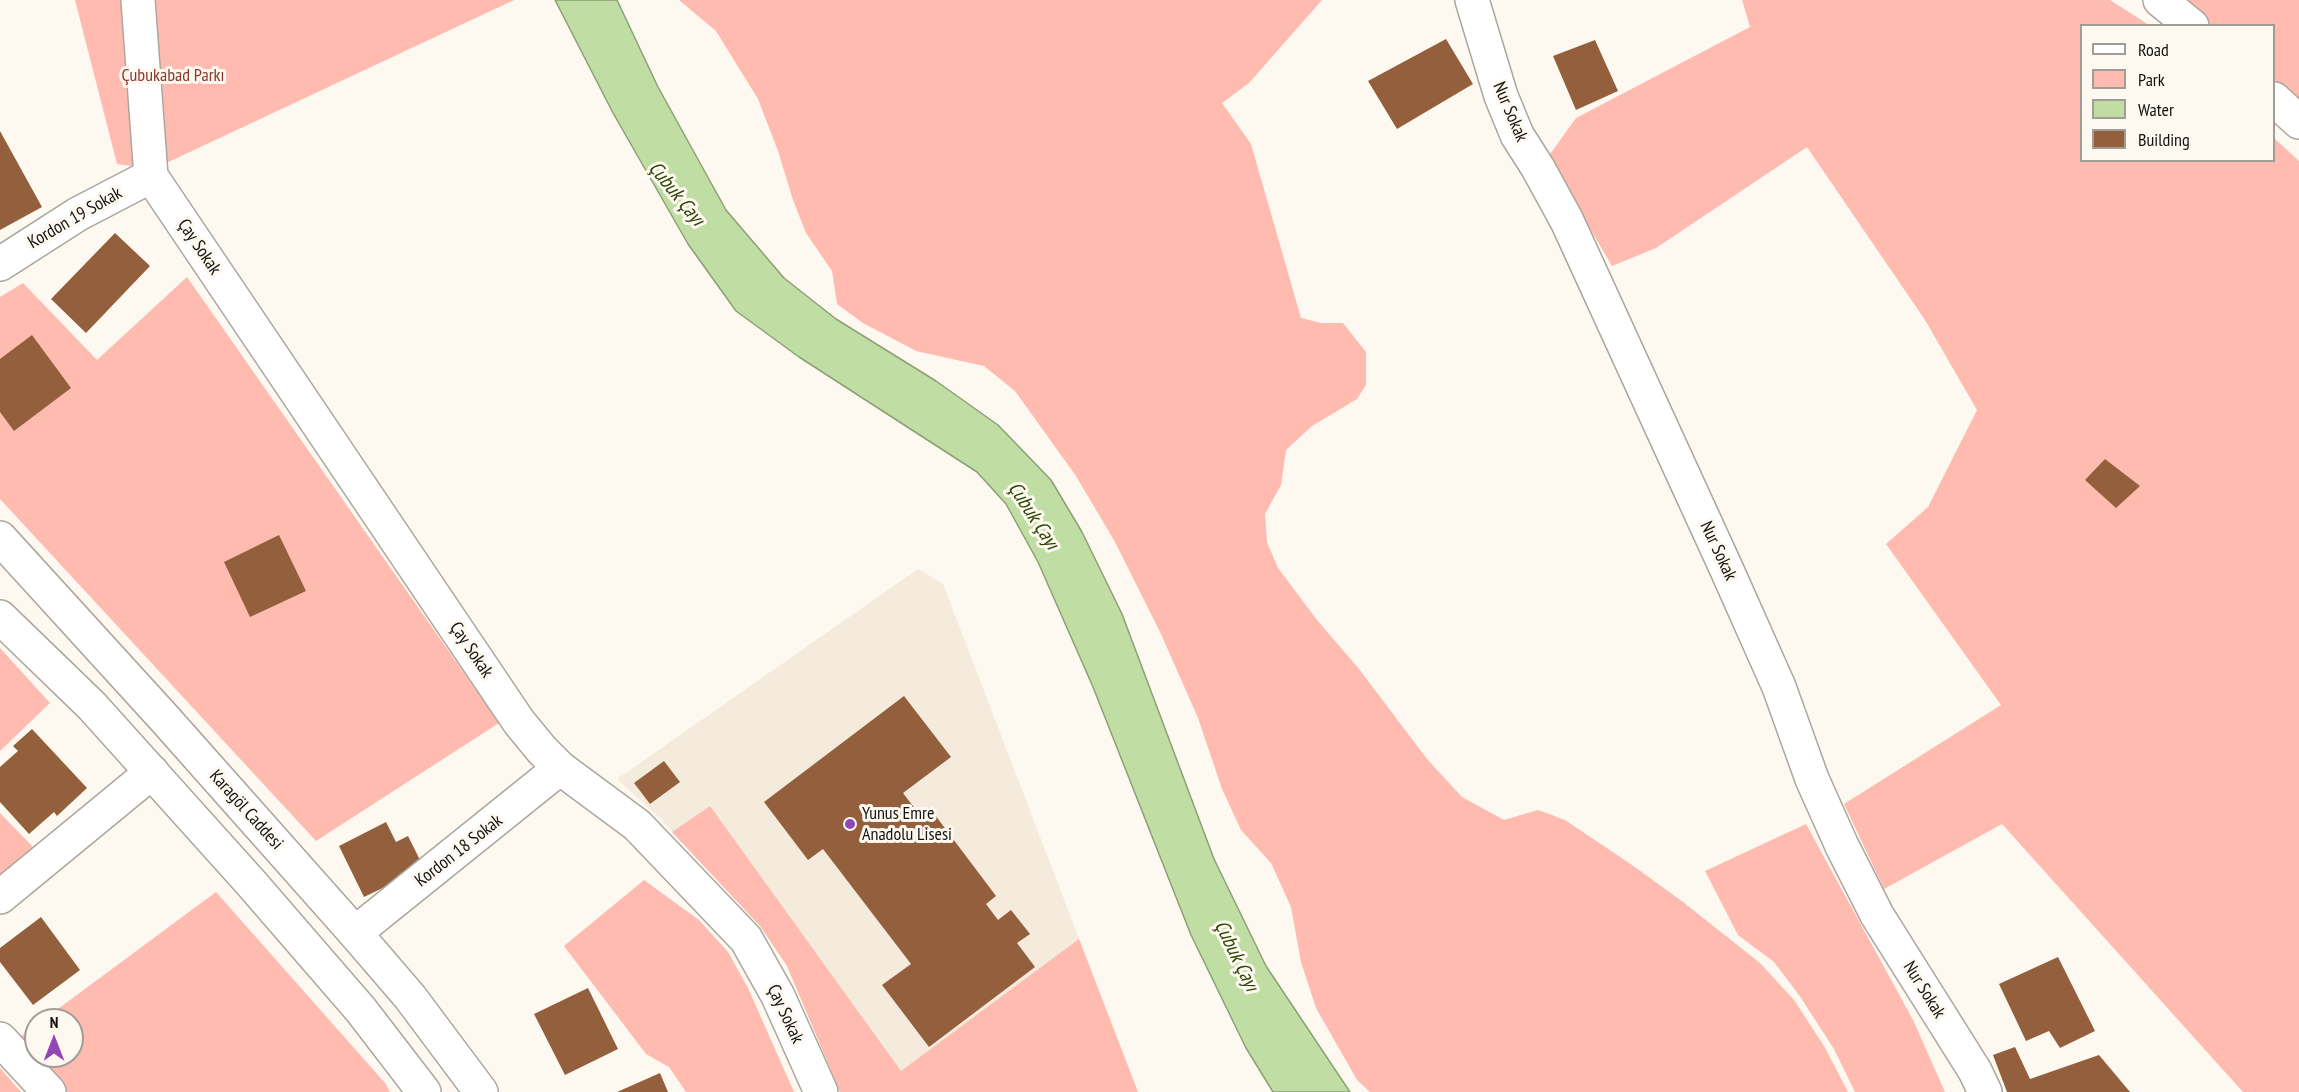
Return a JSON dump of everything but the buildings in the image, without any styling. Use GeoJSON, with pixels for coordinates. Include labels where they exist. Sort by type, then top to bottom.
{"type":"FeatureCollection","features":[{"type":"Feature","properties":{"kind":"street"},"geometry":{"type":"LineString","coordinates":[[138,0],[151,176]]}},
{"type":"Feature","properties":{"kind":"street","name":"Nur Sokak"},"geometry":{"type":"LineString","coordinates":[[1472,0],[1501,96],[1517,135],[1567,221],[1726,568],[1779,687],[1812,779],[1842,846],[1877,915],[1975,1071],[1985,1092]]}},
{"type":"Feature","properties":{"kind":"street"},"geometry":{"type":"LineString","coordinates":[[2160,0],[2190,24]]}},
{"type":"Feature","properties":{"kind":"street"},"geometry":{"type":"LineString","coordinates":[[2275,100],[2299,122]]}},
{"type":"Feature","properties":{"kind":"street","name":"Kordon 19 Sokak"},"geometry":{"type":"LineString","coordinates":[[0,264],[78,214],[151,176]]}},
{"type":"Feature","properties":{"kind":"street","name":"Çay Sokak"},"geometry":{"type":"LineString","coordinates":[[151,176],[519,722],[542,750],[561,768],[637,825],[746,939],[778,996],[821,1092]]}},
{"type":"Feature","properties":{"kind":"street","name":"Karagöl Caddesi"},"geometry":{"type":"LineString","coordinates":[[0,538],[356,933],[410,998],[481,1092]]}},
{"type":"Feature","properties":{"kind":"street"},"geometry":{"type":"LineString","coordinates":[[0,617],[92,706],[152,772],[361,1010],[424,1092]]}},
{"type":"Feature","properties":{"kind":"street","name":"Kordon 18 Sokak"},"geometry":{"type":"LineString","coordinates":[[356,933],[561,768]]}},
{"type":"Feature","properties":{"kind":"street"},"geometry":{"type":"LineString","coordinates":[[0,897],[152,772]]}},
{"type":"Feature","properties":{"kind":"street"},"geometry":{"type":"LineString","coordinates":[[0,1039],[49,1092]]}},
{"type":"Feature","properties":{"kind":"shaded area","name":"Yunus Emre Anadolu Lisesi"},"geometry":{"type":"Polygon","coordinates":[[[918,569],[943,584],[1138,1092],[840,1092],[787,966],[760,926],[658,816],[617,779],[918,569]]]}},
{"type":"Feature","properties":{"kind":"green space","name":"Çubukabad Parkı"},"geometry":{"type":"Polygon","coordinates":[[[75,0],[514,0],[162,165],[138,167],[117,164],[75,0]]]}},
{"type":"Feature","properties":{"kind":"green space"},"geometry":{"type":"Polygon","coordinates":[[[679,0],[1322,0],[1249,83],[1222,103],[1251,144],[1301,318],[1321,323],[1343,323],[1366,352],[1366,385],[1357,399],[1312,426],[1286,450],[1281,485],[1265,514],[1267,542],[1278,568],[1427,759],[1462,797],[1504,820],[1538,810],[1565,820],[1683,902],[1760,963],[1794,1000],[1824,1046],[1848,1092],[1370,1092],[1357,1080],[1316,1008],[1301,962],[1291,907],[1271,863],[1241,830],[1222,789],[1198,718],[1161,634],[1115,542],[1076,476],[1015,391],[984,366],[916,351],[863,323],[837,304],[832,271],[806,233],[758,99],[716,31],[679,0]]]}},
{"type":"Feature","properties":{"kind":"green space"},"geometry":{"type":"Polygon","coordinates":[[[1742,0],[2110,0],[2147,24],[2080,24],[2080,162],[2275,162],[2275,139],[2299,161],[2299,1092],[2243,1092],[2002,824],[1884,889],[1844,804],[2001,705],[1886,544],[1928,507],[1977,410],[1925,320],[1807,147],[1656,248],[1612,266],[1548,157],[1576,118],[1750,27],[1742,0]]]}},
{"type":"Feature","properties":{"kind":"green space"},"geometry":{"type":"Polygon","coordinates":[[[2179,0],[2299,0],[2299,110],[2275,88],[2275,24],[2206,24],[2179,0]]]}},
{"type":"Feature","properties":{"kind":"green space"},"geometry":{"type":"Polygon","coordinates":[[[187,277],[499,723],[316,841],[0,499],[0,297],[23,283],[97,360],[187,277]]]}},
{"type":"Feature","properties":{"kind":"green space"},"geometry":{"type":"Polygon","coordinates":[[[0,648],[50,703],[0,751],[0,648]]]}},
{"type":"Feature","properties":{"kind":"green space"},"geometry":{"type":"Polygon","coordinates":[[[710,806],[901,1071],[1079,939],[1138,1092],[840,1092],[787,966],[760,926],[672,832],[710,806]]]}},
{"type":"Feature","properties":{"kind":"green space"},"geometry":{"type":"Polygon","coordinates":[[[0,813],[33,847],[0,875],[0,813]]]}},
{"type":"Feature","properties":{"kind":"green space"},"geometry":{"type":"Polygon","coordinates":[[[1806,824],[1913,1020],[1945,1092],[1855,1092],[1834,1049],[1799,995],[1774,962],[1738,935],[1705,871],[1806,824]]]}},
{"type":"Feature","properties":{"kind":"green space"},"geometry":{"type":"Polygon","coordinates":[[[644,880],[699,920],[728,952],[748,988],[794,1092],[686,1092],[669,1067],[646,1054],[564,946],[644,880]]]}},
{"type":"Feature","properties":{"kind":"green space"},"geometry":{"type":"Polygon","coordinates":[[[216,892],[385,1083],[390,1092],[62,1092],[40,1068],[84,1068],[84,1008],[59,1008],[216,892]]]}},
{"type":"Feature","properties":{"kind":"green space"},"geometry":{"type":"Polygon","coordinates":[[[24,1034],[24,1051],[15,1041],[24,1034]]]}},
{"type":"Feature","properties":{"kind":"green space"},"geometry":{"type":"Polygon","coordinates":[[[0,1068],[21,1092],[0,1092],[0,1068]]]}},
{"type":"Feature","properties":{"kind":"water","name":"Çubuk Çayı"},"geometry":{"type":"Polygon","coordinates":[[[555,0],[617,0],[658,87],[726,210],[784,278],[836,319],[936,381],[998,425],[1051,480],[1082,532],[1122,614],[1214,859],[1266,966],[1350,1092],[1273,1092],[1246,1048],[1191,935],[1093,687],[1038,562],[1006,504],[977,472],[799,357],[736,311],[688,244],[613,113],[555,0]]]}},
{"type":"Feature","properties":{"kind":"place","name":"Yunus Emre Anadolu Lisesi"},"geometry":{"type":"Point","coordinates":[850,824]}}]}
